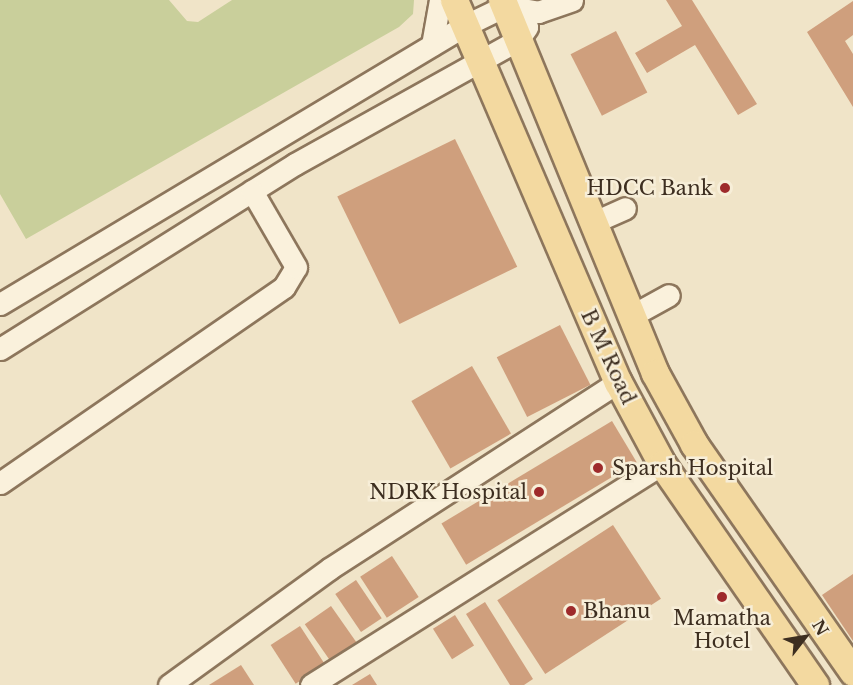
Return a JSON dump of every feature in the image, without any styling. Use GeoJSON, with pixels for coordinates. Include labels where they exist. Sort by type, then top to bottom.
{"type":"FeatureCollection","features":[{"type":"Feature","properties":{"kind":"main road","name":"B M Road"},"geometry":{"type":"LineString","coordinates":[[454,0],[478,62],[618,382],[662,464],[815,685]]}},
{"type":"Feature","properties":{"kind":"main road","name":"B M Road"},"geometry":{"type":"LineString","coordinates":[[504,3],[631,316],[694,444],[853,672]]}},
{"type":"Feature","properties":{"kind":"main road"},"geometry":{"type":"LineString","coordinates":[[662,464],[694,444]]}},
{"type":"Feature","properties":{"kind":"street"},"geometry":{"type":"LineString","coordinates":[[432,45],[440,0]]}},
{"type":"Feature","properties":{"kind":"street"},"geometry":{"type":"LineString","coordinates":[[0,304],[504,3],[538,12],[572,0]]}},
{"type":"Feature","properties":{"kind":"street"},"geometry":{"type":"LineString","coordinates":[[0,349],[252,191],[518,40],[538,12]]}},
{"type":"Feature","properties":{"kind":"street"},"geometry":{"type":"LineString","coordinates":[[0,483],[284,287],[296,267],[252,191]]}},
{"type":"Feature","properties":{"kind":"street"},"geometry":{"type":"LineString","coordinates":[[592,223],[625,208]]}},
{"type":"Feature","properties":{"kind":"street"},"geometry":{"type":"LineString","coordinates":[[631,316],[669,296]]}},
{"type":"Feature","properties":{"kind":"street"},"geometry":{"type":"LineString","coordinates":[[169,685],[329,569],[618,382]]}},
{"type":"Feature","properties":{"kind":"street"},"geometry":{"type":"LineString","coordinates":[[311,685],[662,464]]}},
{"type":"Feature","properties":{"kind":"green space"},"geometry":{"type":"Polygon","coordinates":[[[0,0],[169,0],[187,21],[198,22],[232,0],[414,0],[413,14],[399,27],[26,239],[0,194],[0,0]]]}},
{"type":"Feature","properties":{"kind":"building"},"geometry":{"type":"Polygon","coordinates":[[[666,0],[692,0],[757,104],[738,115],[695,45],[647,73],[635,53],[682,26],[666,0]]]}},
{"type":"Feature","properties":{"kind":"building"},"geometry":{"type":"Polygon","coordinates":[[[853,1],[853,35],[845,41],[853,54],[853,107],[807,32],[853,1]]]}},
{"type":"Feature","properties":{"kind":"building"},"geometry":{"type":"Polygon","coordinates":[[[616,31],[647,92],[602,116],[571,54],[616,31]]]}},
{"type":"Feature","properties":{"kind":"building"},"geometry":{"type":"Polygon","coordinates":[[[455,139],[517,267],[400,324],[337,196],[455,139]]]}},
{"type":"Feature","properties":{"kind":"building"},"geometry":{"type":"Polygon","coordinates":[[[560,325],[590,385],[527,417],[497,357],[560,325]]]}},
{"type":"Feature","properties":{"kind":"building"},"geometry":{"type":"Polygon","coordinates":[[[472,366],[511,434],[450,469],[411,401],[472,366]]]}},
{"type":"Feature","properties":{"kind":"building","name":"NDRK Hospital"},"geometry":{"type":"Polygon","coordinates":[[[612,421],[637,462],[466,565],[441,523],[612,421]]]}},
{"type":"Feature","properties":{"kind":"building"},"geometry":{"type":"Polygon","coordinates":[[[613,525],[661,599],[545,674],[497,600],[613,525]]]}},
{"type":"Feature","properties":{"kind":"building"},"geometry":{"type":"Polygon","coordinates":[[[392,556],[419,597],[387,618],[360,577],[392,556]]]}},
{"type":"Feature","properties":{"kind":"building"},"geometry":{"type":"Polygon","coordinates":[[[853,574],[853,641],[822,595],[853,574]]]}},
{"type":"Feature","properties":{"kind":"building"},"geometry":{"type":"Polygon","coordinates":[[[356,580],[382,618],[361,632],[335,594],[356,580]]]}},
{"type":"Feature","properties":{"kind":"building"},"geometry":{"type":"Polygon","coordinates":[[[485,602],[533,679],[524,685],[510,685],[466,614],[485,602]]]}},
{"type":"Feature","properties":{"kind":"building"},"geometry":{"type":"Polygon","coordinates":[[[331,606],[356,642],[330,660],[305,624],[331,606]]]}},
{"type":"Feature","properties":{"kind":"building"},"geometry":{"type":"Polygon","coordinates":[[[455,615],[474,646],[452,659],[433,629],[455,615]]]}},
{"type":"Feature","properties":{"kind":"building"},"geometry":{"type":"Polygon","coordinates":[[[300,626],[325,665],[296,684],[271,645],[300,626]]]}},
{"type":"Feature","properties":{"kind":"building"},"geometry":{"type":"Polygon","coordinates":[[[241,665],[254,685],[209,685],[241,665]]]}},
{"type":"Feature","properties":{"kind":"building"},"geometry":{"type":"Polygon","coordinates":[[[370,674],[377,685],[352,685],[370,674]]]}},
{"type":"Feature","properties":{"kind":"place","name":"HDCC Bank"},"geometry":{"type":"Point","coordinates":[725,188]}},
{"type":"Feature","properties":{"kind":"place","name":"Sparsh Hospital"},"geometry":{"type":"Point","coordinates":[598,468]}},
{"type":"Feature","properties":{"kind":"place","name":"NDRK Hospital"},"geometry":{"type":"Point","coordinates":[539,492]}},
{"type":"Feature","properties":{"kind":"place","name":"Mamatha Hotel"},"geometry":{"type":"Point","coordinates":[722,597]}},
{"type":"Feature","properties":{"kind":"place","name":"Bhanu"},"geometry":{"type":"Point","coordinates":[571,611]}}]}
